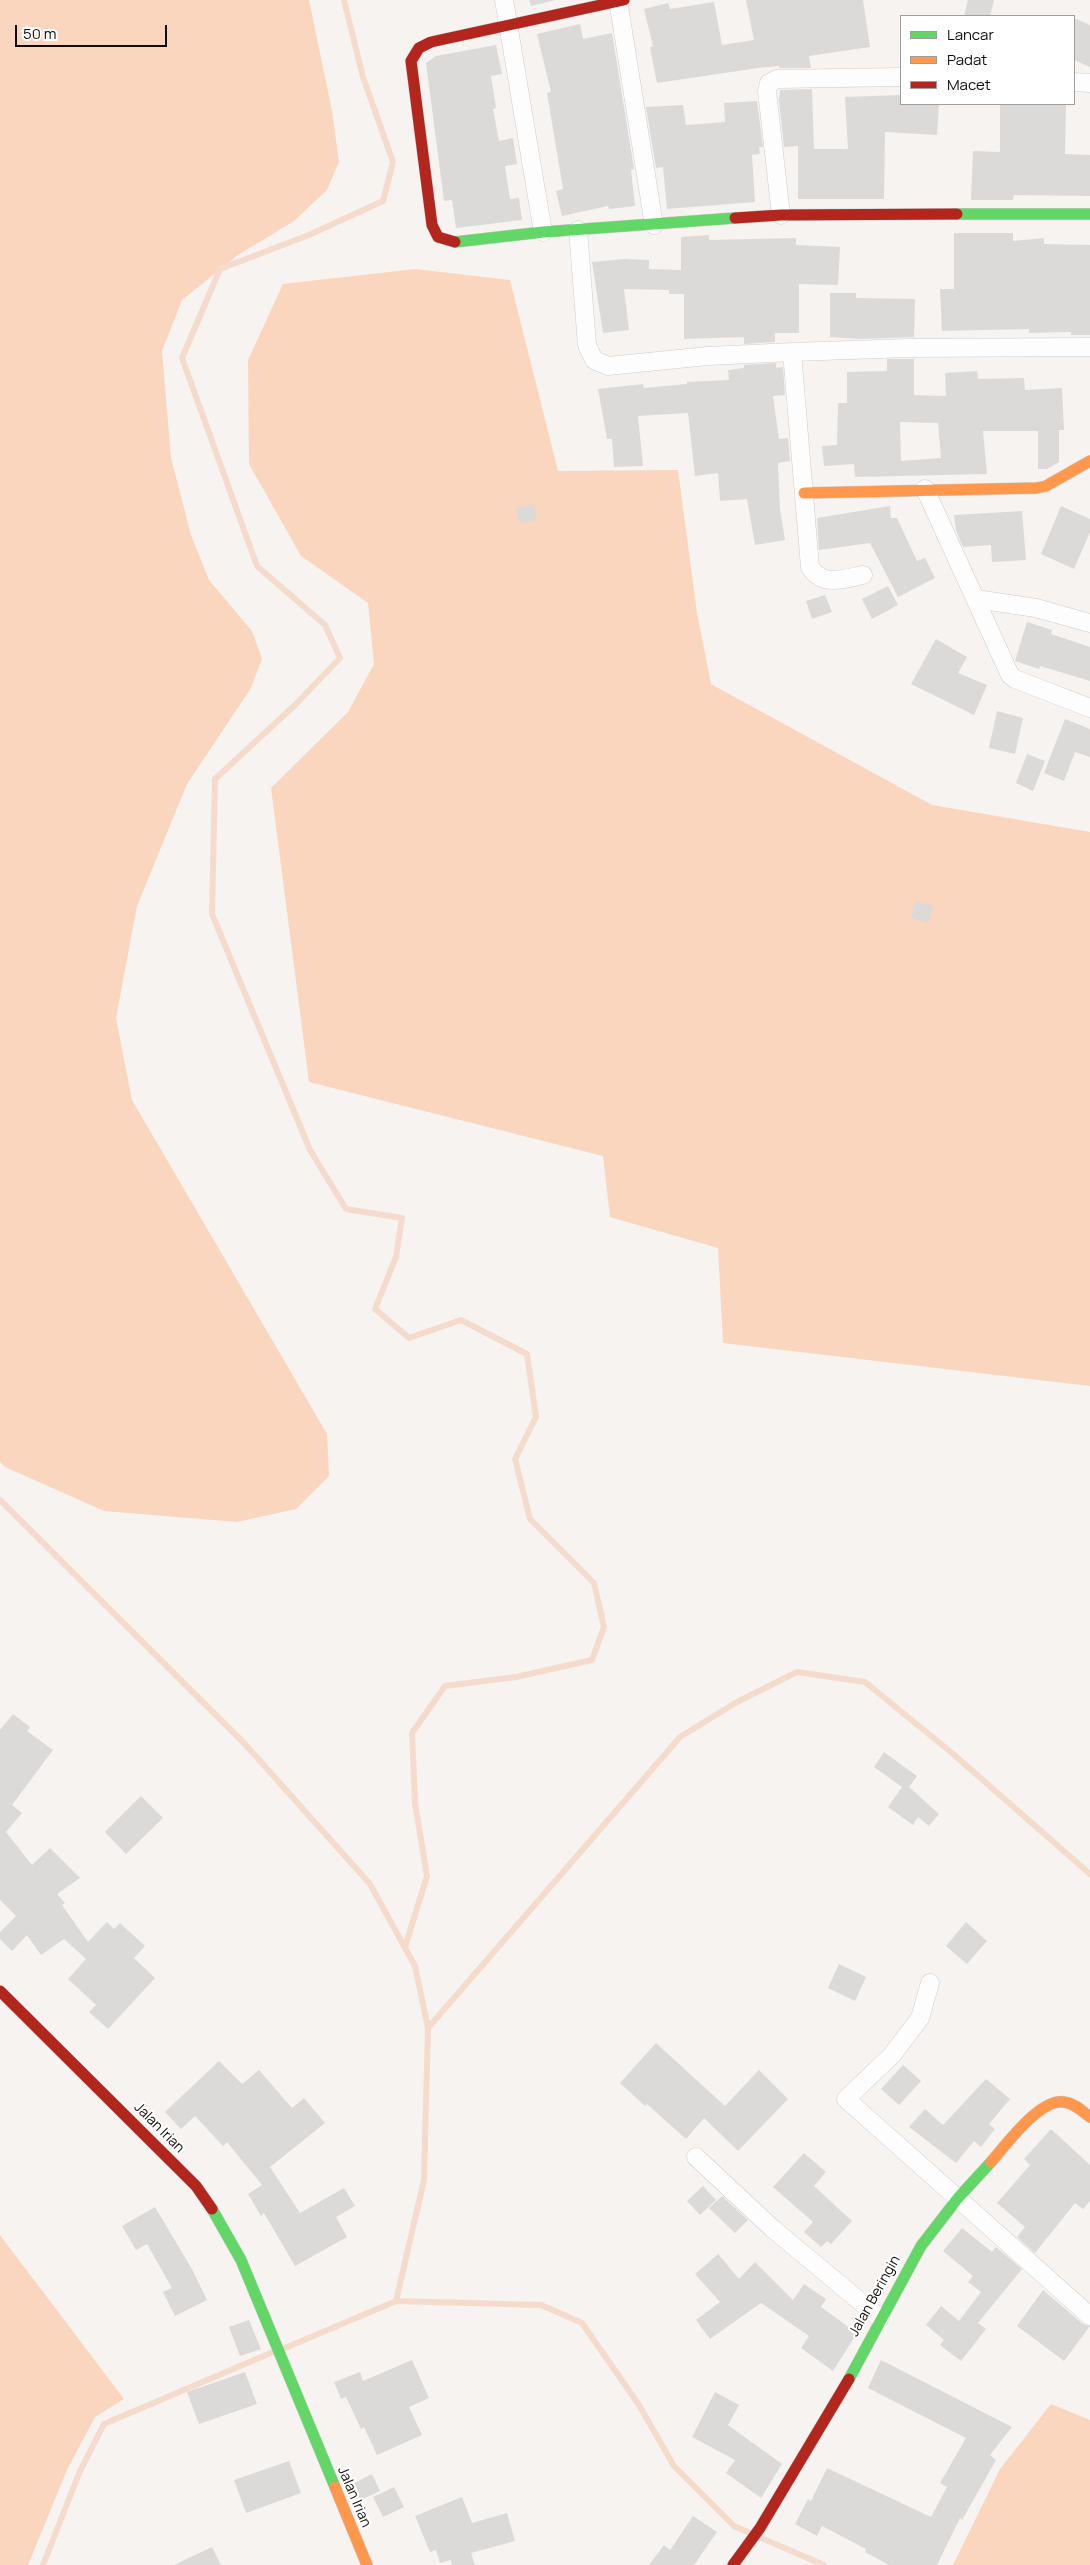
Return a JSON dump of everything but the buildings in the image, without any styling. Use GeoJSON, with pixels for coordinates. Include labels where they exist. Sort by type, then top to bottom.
{"type":"FeatureCollection","features":[{"type":"Feature","properties":{"kind":"street"},"geometry":{"type":"LineString","coordinates":[[504,0],[510,26],[543,232]]}},
{"type":"Feature","properties":{"kind":"street"},"geometry":{"type":"LineString","coordinates":[[654,225],[620,0],[510,26],[431,42],[418,48],[411,61],[412,74],[424,150],[432,225],[438,237],[451,242],[543,232],[654,225],[781,214],[1090,214]]}},
{"type":"Feature","properties":{"kind":"street"},"geometry":{"type":"LineString","coordinates":[[781,214],[767,91],[769,83],[777,78],[900,77]]}},
{"type":"Feature","properties":{"kind":"street"},"geometry":{"type":"LineString","coordinates":[[1075,82],[1090,83]]}},
{"type":"Feature","properties":{"kind":"street"},"geometry":{"type":"LineString","coordinates":[[578,230],[587,345],[590,354],[599,364],[618,367],[708,356],[792,352],[909,348],[1090,347]]}},
{"type":"Feature","properties":{"kind":"street"},"geometry":{"type":"LineString","coordinates":[[792,352],[808,562],[814,574],[826,580],[863,575]]}},
{"type":"Feature","properties":{"kind":"street"},"geometry":{"type":"LineString","coordinates":[[804,493],[1042,487],[1090,461]]}},
{"type":"Feature","properties":{"kind":"street"},"geometry":{"type":"LineString","coordinates":[[925,489],[1013,677],[1090,708]]}},
{"type":"Feature","properties":{"kind":"street"},"geometry":{"type":"LineString","coordinates":[[976,598],[1036,608],[1090,623]]}},
{"type":"Feature","properties":{"kind":"street"},"geometry":{"type":"LineString","coordinates":[[930,1983],[920,2018],[892,2055],[846,2099],[1090,2316]]}},
{"type":"Feature","properties":{"kind":"street","name":"Jalan Irian"},"geometry":{"type":"LineString","coordinates":[[0,1991],[196,2186],[220,2222],[241,2260],[367,2565]]}},
{"type":"Feature","properties":{"kind":"street","name":"Jalan Beringin"},"geometry":{"type":"LineString","coordinates":[[733,2565],[760,2528],[825,2422],[880,2318],[921,2246],[958,2198],[1033,2116],[1049,2102],[1070,2104],[1090,2117]]}},
{"type":"Feature","properties":{"kind":"street"},"geometry":{"type":"LineString","coordinates":[[696,2157],[773,2229],[880,2318]]}},
{"type":"Feature","properties":{"kind":"shaded area"},"geometry":{"type":"Polygon","coordinates":[[[0,0],[309,0],[332,111],[339,162],[327,190],[294,221],[238,255],[182,300],[162,351],[171,458],[191,535],[209,580],[252,631],[262,659],[251,688],[187,784],[137,906],[116,1018],[132,1100],[327,1434],[329,1476],[296,1509],[237,1522],[104,1511],[5,1467],[0,1462],[0,0]]]}},
{"type":"Feature","properties":{"kind":"shaded area"},"geometry":{"type":"Polygon","coordinates":[[[415,269],[510,280],[558,471],[678,470],[697,613],[711,684],[932,805],[1090,832],[1090,1386],[723,1343],[718,1248],[610,1217],[603,1156],[309,1082],[271,788],[348,712],[374,664],[368,603],[301,556],[249,464],[248,360],[283,284],[415,269]]]}},
{"type":"Feature","properties":{"kind":"shaded area"},"geometry":{"type":"Polygon","coordinates":[[[0,2235],[124,2399],[95,2417],[67,2470],[28,2565],[0,2565],[0,2235]]]}},
{"type":"Feature","properties":{"kind":"shaded area"},"geometry":{"type":"Polygon","coordinates":[[[1051,2404],[1090,2420],[1090,2565],[953,2565],[1000,2469],[1051,2404]]]}},
{"type":"Feature","properties":{"kind":"waterway"},"geometry":{"type":"LineString","coordinates":[[344,0],[363,77],[393,162],[383,201],[309,235],[220,269],[182,358],[257,566],[325,625],[340,658],[295,705],[215,779],[212,914],[310,1150],[346,1209],[402,1218],[396,1257],[375,1309],[409,1338],[461,1320],[527,1354],[536,1417],[515,1459],[530,1519],[594,1583],[604,1627],[592,1660],[516,1677],[445,1686],[412,1733],[415,1803],[427,1876],[405,1947]]}},
{"type":"Feature","properties":{"kind":"waterway"},"geometry":{"type":"LineString","coordinates":[[0,1500],[244,1743],[370,1884],[415,1966],[428,2028]]}},
{"type":"Feature","properties":{"kind":"waterway"},"geometry":{"type":"LineString","coordinates":[[396,2301],[424,2180],[428,2028],[680,1737],[737,1702],[797,1672],[865,1682],[952,1753],[1090,1874]]}},
{"type":"Feature","properties":{"kind":"waterway"},"geometry":{"type":"LineString","coordinates":[[285,2348],[396,2301],[541,2305],[582,2323],[639,2405],[674,2466],[734,2526],[750,2533]]}},
{"type":"Feature","properties":{"kind":"waterway"},"geometry":{"type":"LineString","coordinates":[[43,2565],[80,2471],[104,2424],[273,2352]]}},
{"type":"Feature","properties":{"kind":"waterway"},"geometry":{"type":"LineString","coordinates":[[759,2537],[824,2565]]}},
{"type":"Feature","properties":{"kind":"traffic: fast"},"geometry":{"type":"LineString","coordinates":[[957,214],[1090,214]]}},
{"type":"Feature","properties":{"kind":"traffic: fast"},"geometry":{"type":"LineString","coordinates":[[455,242],[543,232],[735,218]]}},
{"type":"Feature","properties":{"kind":"traffic: fast"},"geometry":{"type":"LineString","coordinates":[[849,2379],[921,2246],[958,2198],[991,2162]]}},
{"type":"Feature","properties":{"kind":"traffic: fast"},"geometry":{"type":"LineString","coordinates":[[212,2209],[241,2260],[335,2487]]}},
{"type":"Feature","properties":{"kind":"traffic: slow"},"geometry":{"type":"LineString","coordinates":[[804,493],[1037,488],[1046,486],[1090,461]]}},
{"type":"Feature","properties":{"kind":"traffic: slow"},"geometry":{"type":"LineString","coordinates":[[991,2162],[1014,2134],[1045,2107],[1064,2102],[1078,2108],[1090,2117]]}},
{"type":"Feature","properties":{"kind":"traffic: slow"},"geometry":{"type":"LineString","coordinates":[[335,2487],[367,2565]]}},
{"type":"Feature","properties":{"kind":"traffic: jam"},"geometry":{"type":"LineString","coordinates":[[455,242],[438,237],[432,225],[411,61],[419,48],[431,42],[624,0]]}},
{"type":"Feature","properties":{"kind":"traffic: jam"},"geometry":{"type":"LineString","coordinates":[[735,218],[781,215],[957,214]]}},
{"type":"Feature","properties":{"kind":"traffic: jam"},"geometry":{"type":"LineString","coordinates":[[0,1991],[196,2186],[212,2209]]}},
{"type":"Feature","properties":{"kind":"traffic: jam"},"geometry":{"type":"LineString","coordinates":[[733,2565],[760,2528],[849,2379]]}}]}
